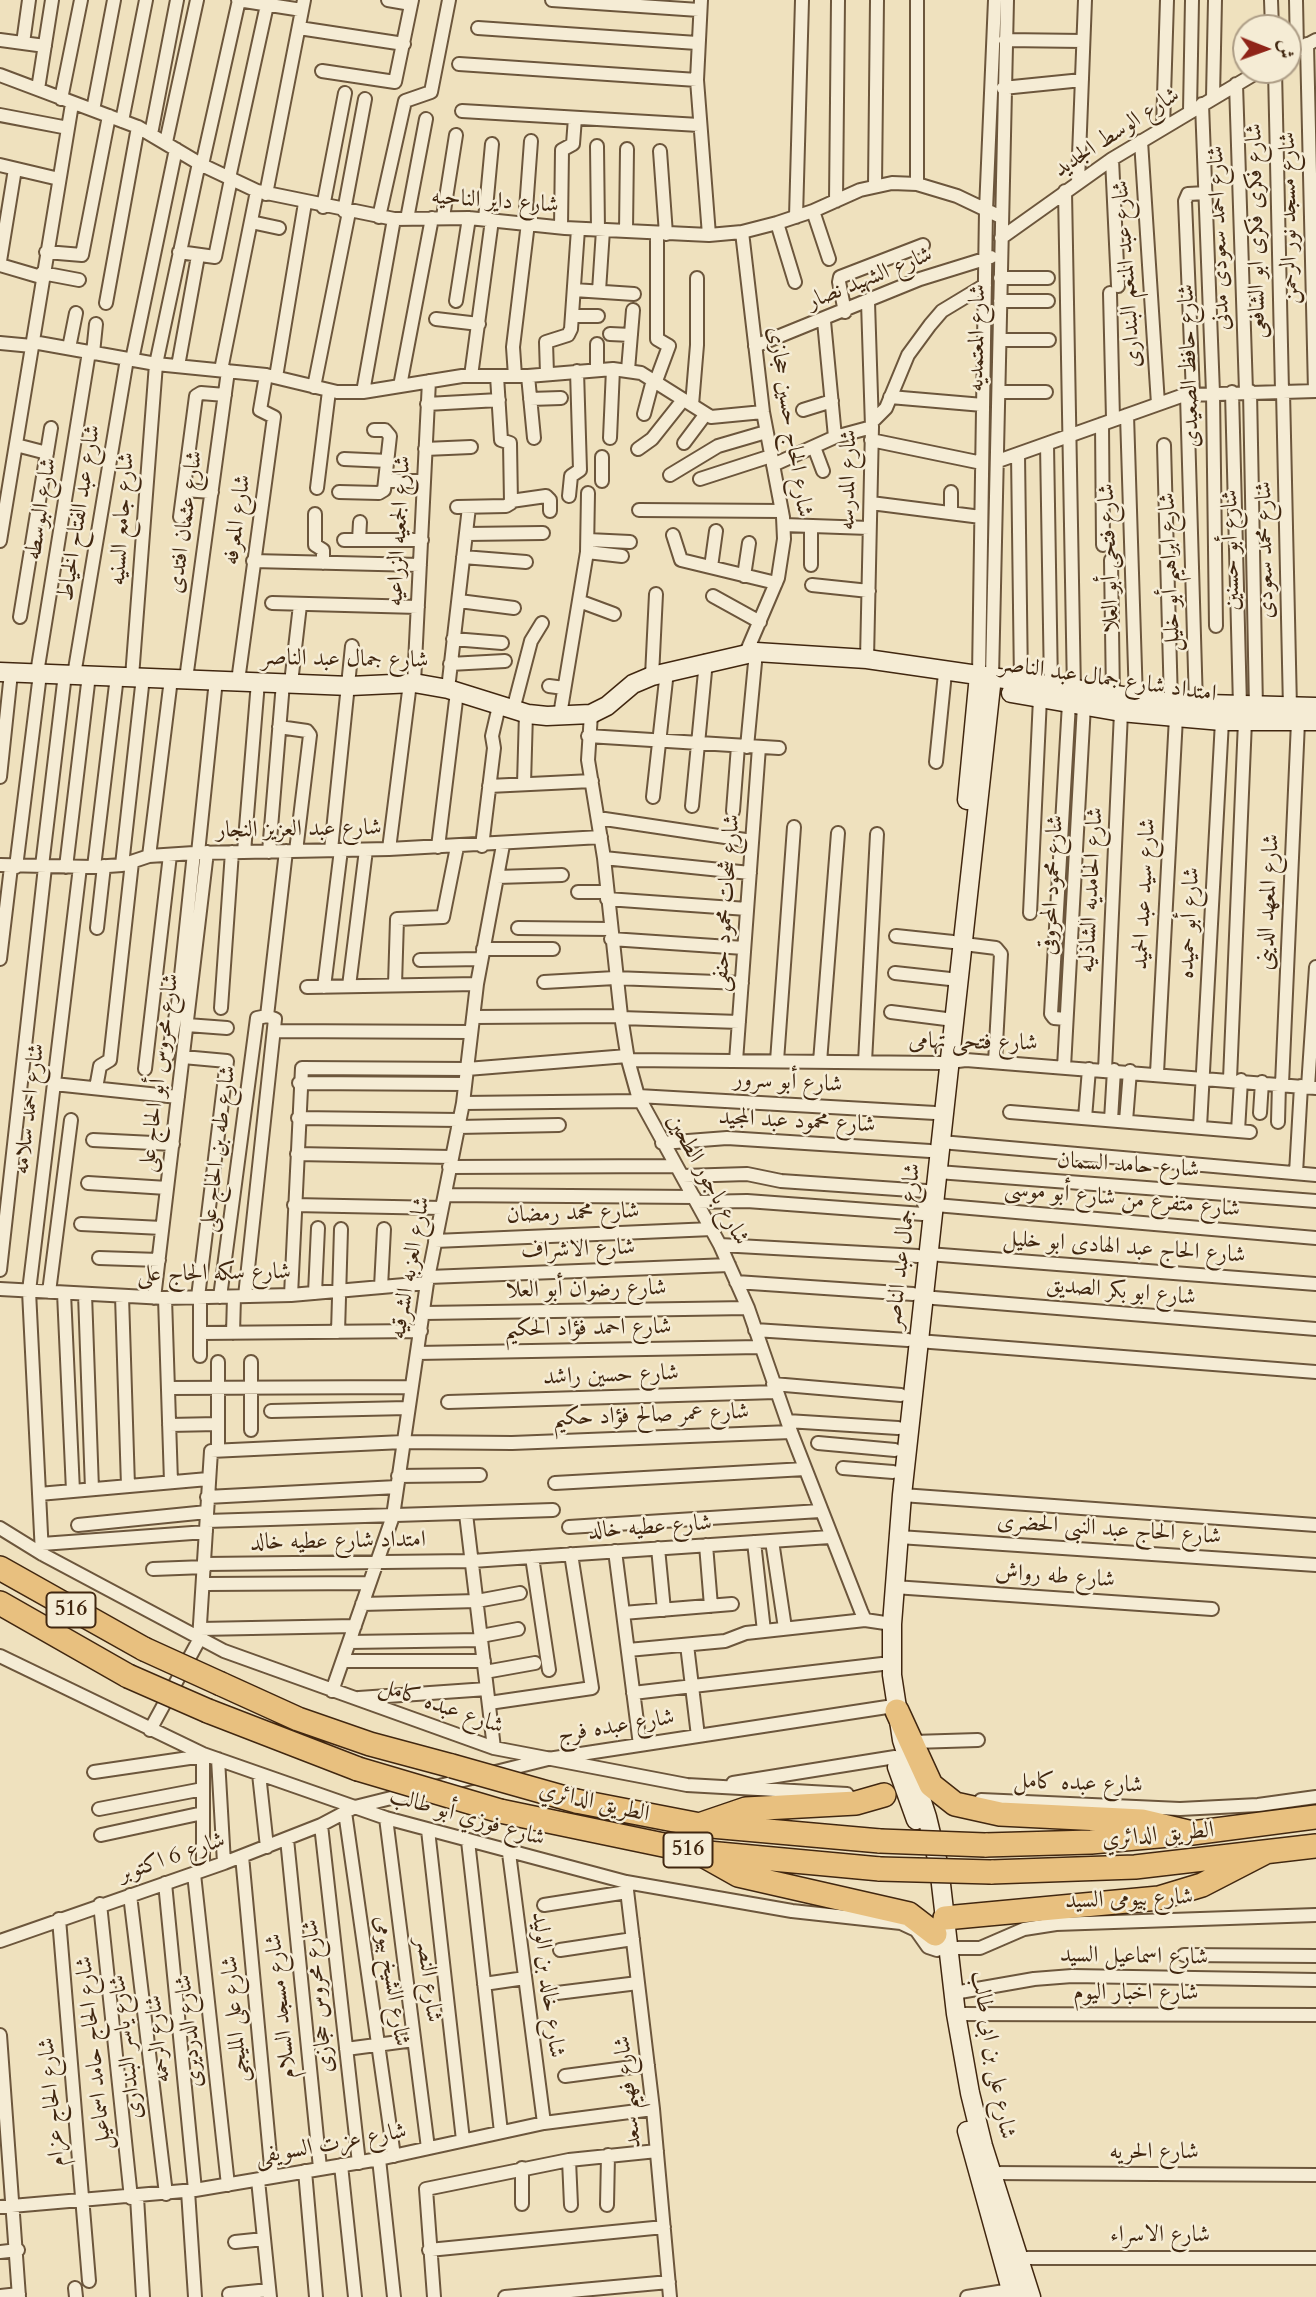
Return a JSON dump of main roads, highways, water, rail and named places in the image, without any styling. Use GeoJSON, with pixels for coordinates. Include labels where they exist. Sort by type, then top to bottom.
{"type":"FeatureCollection","features":[{"type":"Feature","properties":{"kind":"highway","name":"الطريق الدائري"},"geometry":{"type":"LineString","coordinates":[[0,1568],[144,1649],[298,1719],[370,1744],[576,1801],[700,1825],[880,1841],[985,1845],[1091,1842],[1192,1833],[1316,1817]]}},
{"type":"Feature","properties":{"kind":"highway","name":"الطريق الدائري"},"geometry":{"type":"LineString","coordinates":[[0,1603],[128,1676],[208,1712],[358,1769],[500,1811],[697,1852],[880,1869],[992,1872],[1135,1867],[1316,1846]]}},
{"type":"Feature","properties":{"kind":"highway"},"geometry":{"type":"LineString","coordinates":[[893,1705],[931,1786],[955,1804],[1000,1814],[1142,1821],[1192,1833]]}},
{"type":"Feature","properties":{"kind":"highway"},"geometry":{"type":"LineString","coordinates":[[700,1825],[746,1808],[856,1803],[895,1795]]}},
{"type":"Feature","properties":{"kind":"highway"},"geometry":{"type":"LineString","coordinates":[[697,1852],[738,1875],[909,1914],[941,1937],[1159,1898],[1202,1885],[1264,1853]]}}]}
